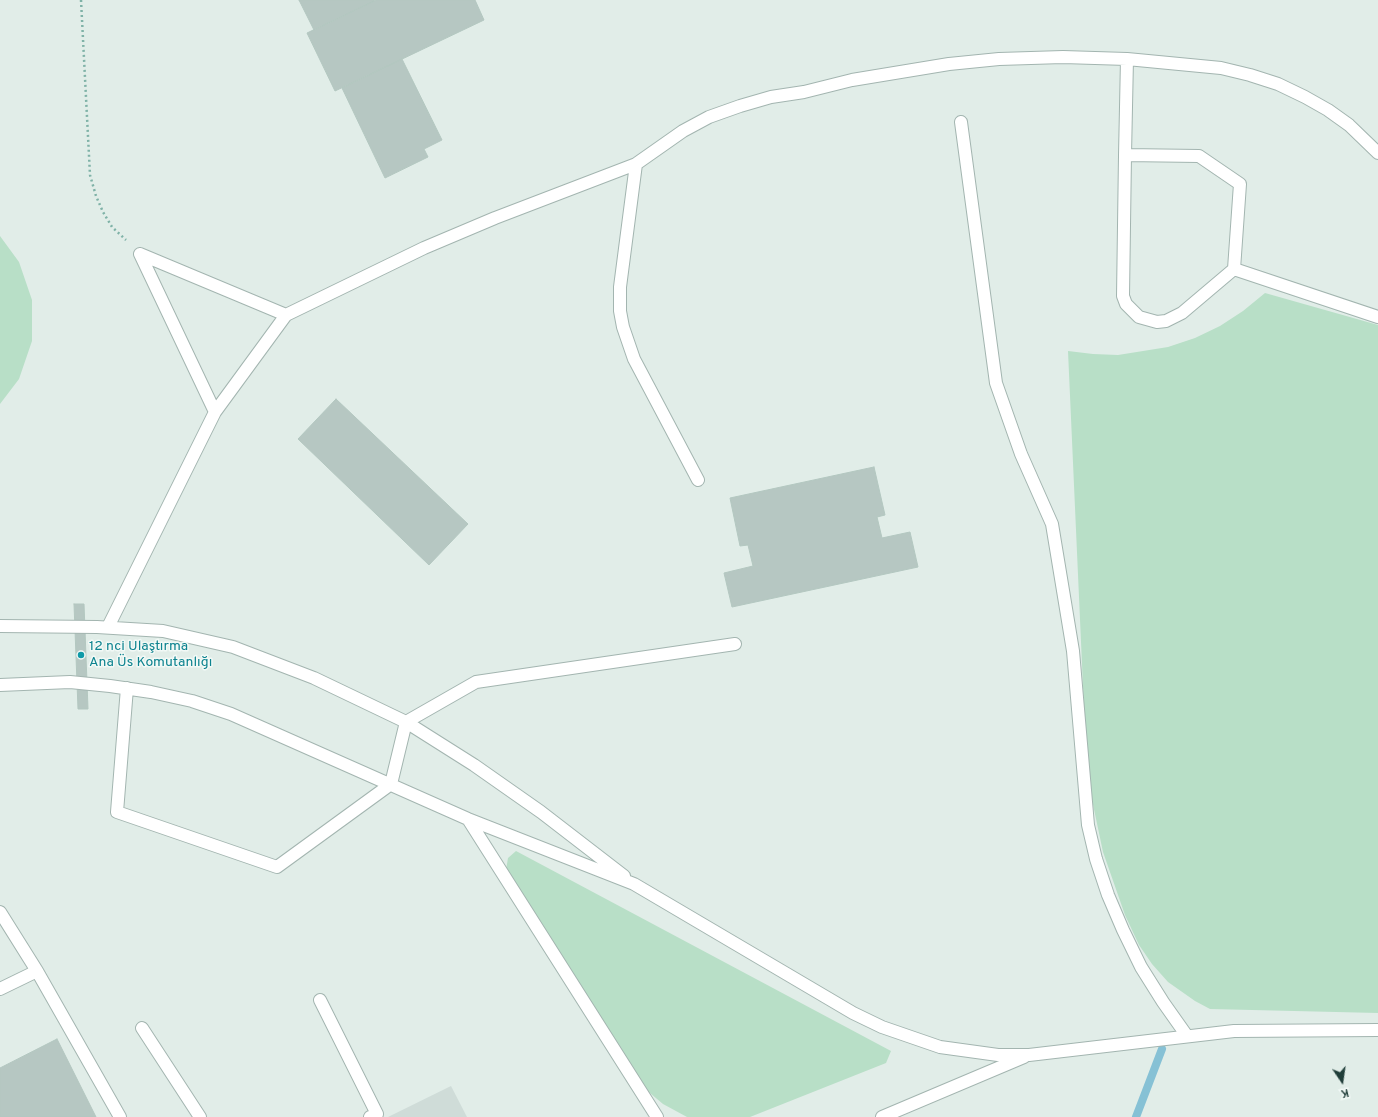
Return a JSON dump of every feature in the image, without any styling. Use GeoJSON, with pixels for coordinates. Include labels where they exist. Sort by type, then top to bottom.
{"type":"FeatureCollection","features":[{"type":"Feature","properties":{"kind":"lane"},"geometry":{"type":"LineString","coordinates":[[108,627],[215,412],[286,315],[431,245],[516,210],[636,164],[683,131],[709,117],[771,97],[893,72],[949,64],[999,59],[1056,57],[1127,59],[1221,68],[1278,84],[1328,110],[1349,125],[1378,153]]}},
{"type":"Feature","properties":{"kind":"lane"},"geometry":{"type":"LineString","coordinates":[[1125,155],[1199,156],[1240,184],[1234,269],[1175,318],[1157,322],[1139,316],[1132,311],[1123,296],[1125,155],[1127,59]]}},
{"type":"Feature","properties":{"kind":"lane"},"geometry":{"type":"LineString","coordinates":[[961,122],[996,383],[1020,454],[1052,524],[1073,651],[1088,825],[1096,859],[1111,902],[1141,967],[1187,1036]]}},
{"type":"Feature","properties":{"kind":"lane"},"geometry":{"type":"LineString","coordinates":[[636,164],[620,287],[620,311],[623,327],[634,359],[698,480]]}},
{"type":"Feature","properties":{"kind":"lane"},"geometry":{"type":"LineString","coordinates":[[140,254],[286,315]]}},
{"type":"Feature","properties":{"kind":"lane"},"geometry":{"type":"LineString","coordinates":[[140,254],[215,412]]}},
{"type":"Feature","properties":{"kind":"lane"},"geometry":{"type":"LineString","coordinates":[[1234,269],[1378,317]]}},
{"type":"Feature","properties":{"kind":"lane"},"geometry":{"type":"LineString","coordinates":[[0,626],[108,627],[163,631],[233,647],[314,678],[406,722],[474,765],[541,812],[634,884],[853,1013],[882,1027],[940,1047],[990,1054],[1029,1055],[1234,1031],[1378,1030]]}},
{"type":"Feature","properties":{"kind":"lane"},"geometry":{"type":"LineString","coordinates":[[127,688],[117,812],[277,867],[391,784],[406,722],[476,682],[735,644]]}},
{"type":"Feature","properties":{"kind":"lane"},"geometry":{"type":"LineString","coordinates":[[0,685],[70,682],[127,688],[192,701],[232,714],[468,819],[634,884]]}},
{"type":"Feature","properties":{"kind":"lane"},"geometry":{"type":"LineString","coordinates":[[468,819],[657,1117]]}},
{"type":"Feature","properties":{"kind":"lane"},"geometry":{"type":"LineString","coordinates":[[0,912],[37,971],[120,1117]]}},
{"type":"Feature","properties":{"kind":"lane"},"geometry":{"type":"LineString","coordinates":[[0,989],[37,971]]}},
{"type":"Feature","properties":{"kind":"lane"},"geometry":{"type":"LineString","coordinates":[[320,1000],[377,1114],[370,1117]]}},
{"type":"Feature","properties":{"kind":"lane"},"geometry":{"type":"LineString","coordinates":[[142,1028],[200,1117]]}},
{"type":"Feature","properties":{"kind":"lane"},"geometry":{"type":"LineString","coordinates":[[882,1117],[1029,1055]]}},
{"type":"Feature","properties":{"kind":"path"},"geometry":{"type":"LineString","coordinates":[[81,0],[90,175],[96,196],[112,227],[140,254]]}},
{"type":"Feature","properties":{"kind":"shaded area"},"geometry":{"type":"Polygon","coordinates":[[[451,1086],[467,1117],[388,1117],[451,1086]]]}},
{"type":"Feature","properties":{"kind":"green space"},"geometry":{"type":"Polygon","coordinates":[[[0,236],[19,262],[32,300],[32,341],[19,379],[0,404],[0,236]]]}},
{"type":"Feature","properties":{"kind":"green space"},"geometry":{"type":"Polygon","coordinates":[[[1265,293],[1378,325],[1378,1013],[1210,1009],[1195,1001],[1168,982],[1152,964],[1139,945],[1125,915],[1103,852],[1087,776],[1068,351],[1118,355],[1168,347],[1195,338],[1220,326],[1243,311],[1265,293]]]}},
{"type":"Feature","properties":{"kind":"green space"},"geometry":{"type":"Polygon","coordinates":[[[516,851],[891,1051],[886,1063],[750,1117],[687,1117],[663,1104],[644,1088],[506,870],[508,858],[516,851]]]}},
{"type":"Feature","properties":{"kind":"building"},"geometry":{"type":"Polygon","coordinates":[[[299,0],[374,0],[374,1],[314,30],[299,0]]]}},
{"type":"Feature","properties":{"kind":"building"},"geometry":{"type":"Polygon","coordinates":[[[376,0],[475,0],[484,20],[335,91],[307,33],[376,0]]]}},
{"type":"Feature","properties":{"kind":"building"},"geometry":{"type":"Polygon","coordinates":[[[402,59],[442,140],[424,149],[428,157],[385,178],[342,88],[402,59]]]}},
{"type":"Feature","properties":{"kind":"building"},"geometry":{"type":"Polygon","coordinates":[[[336,399],[468,524],[429,565],[298,439],[336,399]]]}},
{"type":"Feature","properties":{"kind":"building"},"geometry":{"type":"Polygon","coordinates":[[[874,467],[885,515],[877,517],[882,538],[910,532],[918,567],[732,607],[724,573],[753,566],[748,545],[740,546],[730,498],[874,467]]]}},
{"type":"Feature","properties":{"kind":"building","name":"12 nci Ulaştırma Ana Üs Komutanlığı"},"geometry":{"type":"Polygon","coordinates":[[[74,604],[84,604],[88,709],[78,709],[74,604]]]}},
{"type":"Feature","properties":{"kind":"building"},"geometry":{"type":"Polygon","coordinates":[[[57,1039],[96,1117],[0,1117],[0,1068],[57,1039]]]}},
{"type":"Feature","properties":{"kind":"waterway"},"geometry":{"type":"LineString","coordinates":[[1136,1117],[1162,1049]]}},
{"type":"Feature","properties":{"kind":"place","name":"12 nci Ulaştırma Ana Üs Komutanlığı"},"geometry":{"type":"Point","coordinates":[81,655]}}]}
